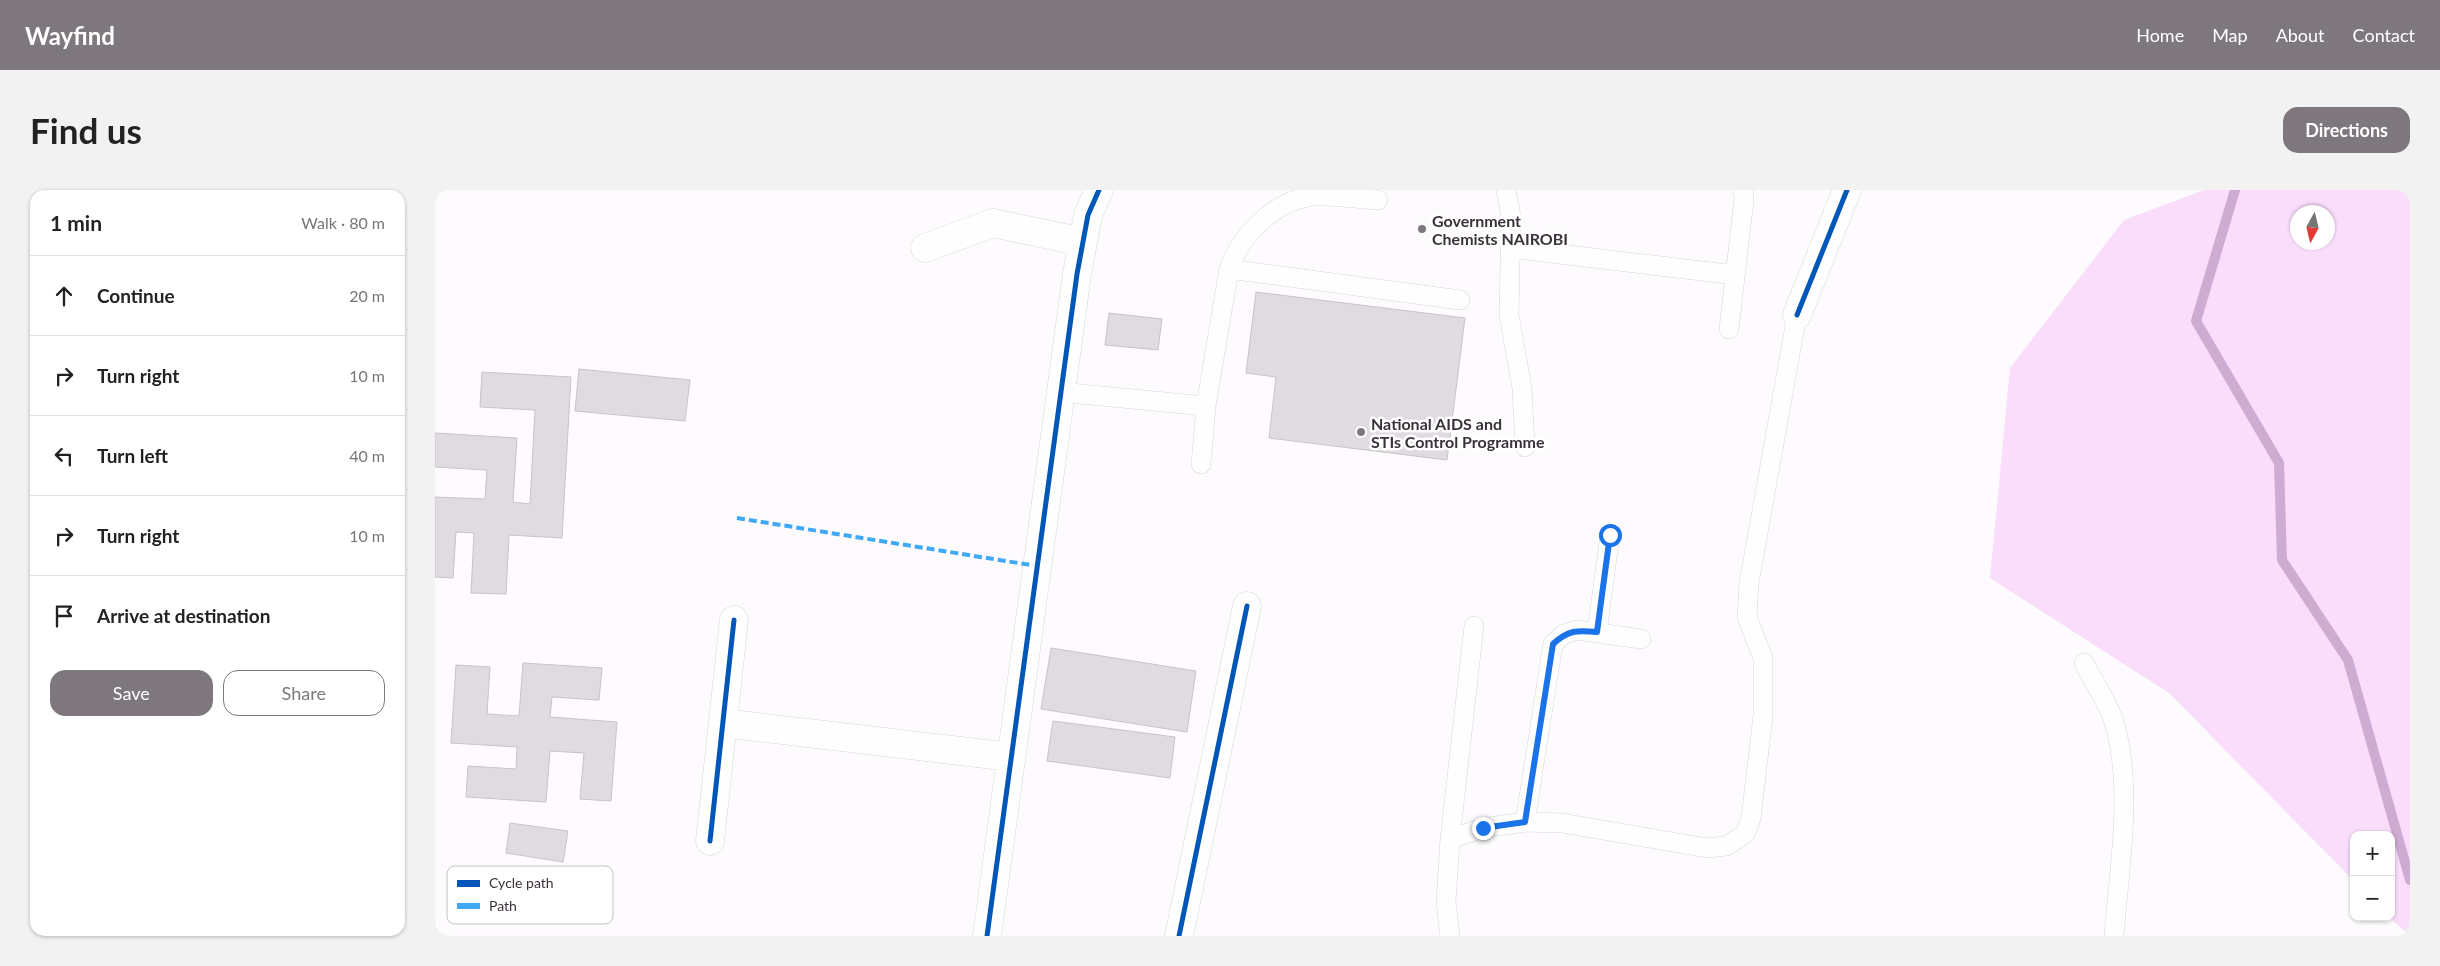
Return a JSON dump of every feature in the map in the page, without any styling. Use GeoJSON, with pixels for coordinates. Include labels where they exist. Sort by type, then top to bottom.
{"type":"FeatureCollection","features":[{"type":"Feature","properties":{"kind":"street"},"geometry":{"type":"LineString","coordinates":[[987,936],[1059,392],[1088,215],[1099,190]]}},
{"type":"Feature","properties":{"kind":"street"},"geometry":{"type":"LineString","coordinates":[[1797,315],[1847,190]]}},
{"type":"Feature","properties":{"kind":"street"},"geometry":{"type":"LineString","coordinates":[[925,248],[993,222],[1083,242]]}},
{"type":"Feature","properties":{"kind":"street"},"geometry":{"type":"LineString","coordinates":[[1179,936],[1247,606]]}},
{"type":"Feature","properties":{"kind":"street"},"geometry":{"type":"LineString","coordinates":[[710,841],[734,620]]}},
{"type":"Feature","properties":{"kind":"street"},"geometry":{"type":"LineString","coordinates":[[723,723],[1011,757]]}},
{"type":"Feature","properties":{"kind":"lane"},"geometry":{"type":"LineString","coordinates":[[1506,190],[1511,216],[1509,315],[1522,388],[1525,447]]}},
{"type":"Feature","properties":{"kind":"lane"},"geometry":{"type":"LineString","coordinates":[[1729,329],[1744,198],[1743,190]]}},
{"type":"Feature","properties":{"kind":"lane"},"geometry":{"type":"LineString","coordinates":[[1201,464],[1206,406],[1229,269],[1233,258],[1251,230],[1283,205],[1315,196],[1378,200]]}},
{"type":"Feature","properties":{"kind":"lane"},"geometry":{"type":"LineString","coordinates":[[1511,248],[1735,276]]}},
{"type":"Feature","properties":{"kind":"lane"},"geometry":{"type":"LineString","coordinates":[[1229,269],[1460,300]]}},
{"type":"Feature","properties":{"kind":"lane"},"geometry":{"type":"LineString","coordinates":[[1451,839],[1483,828],[1525,822],[1562,823],[1707,848],[1726,846],[1745,834],[1751,818],[1763,716],[1763,658],[1747,617],[1749,584],[1797,315]]}},
{"type":"Feature","properties":{"kind":"lane"},"geometry":{"type":"LineString","coordinates":[[1059,392],[1206,406]]}},
{"type":"Feature","properties":{"kind":"lane"},"geometry":{"type":"LineString","coordinates":[[1597,632],[1610,535]]}},
{"type":"Feature","properties":{"kind":"lane"},"geometry":{"type":"LineString","coordinates":[[1450,936],[1446,902],[1474,626]]}},
{"type":"Feature","properties":{"kind":"lane"},"geometry":{"type":"LineString","coordinates":[[1525,822],[1553,644],[1564,634],[1577,630],[1641,639]]}},
{"type":"Feature","properties":{"kind":"lane"},"geometry":{"type":"LineString","coordinates":[[2084,663],[2115,724],[2121,766],[2123,818],[2114,936]]}},
{"type":"Feature","properties":{"kind":"shaded area"},"geometry":{"type":"Polygon","coordinates":[[[2204,190],[2410,190],[2410,936],[2393,921],[2395,921],[2395,831],[2350,831],[2350,877],[2169,693],[1990,578],[2010,368],[2124,220],[2204,190]]]}},
{"type":"Feature","properties":{"kind":"building"},"geometry":{"type":"Polygon","coordinates":[[[1256,292],[1465,318],[1447,460],[1269,438],[1276,377],[1246,373],[1256,292]]]}},
{"type":"Feature","properties":{"kind":"building"},"geometry":{"type":"Polygon","coordinates":[[[1109,313],[1162,319],[1158,350],[1105,345],[1109,313]]]}},
{"type":"Feature","properties":{"kind":"building"},"geometry":{"type":"Polygon","coordinates":[[[579,369],[690,380],[685,421],[575,411],[579,369]]]}},
{"type":"Feature","properties":{"kind":"building"},"geometry":{"type":"Polygon","coordinates":[[[482,372],[571,377],[562,538],[509,535],[506,594],[471,593],[474,533],[456,532],[453,578],[435,577],[435,497],[485,499],[487,470],[435,467],[435,433],[517,438],[513,502],[530,504],[535,410],[480,407],[482,372]]]}},
{"type":"Feature","properties":{"kind":"building"},"geometry":{"type":"Polygon","coordinates":[[[1051,648],[1196,671],[1187,732],[1041,709],[1051,648]]]}},
{"type":"Feature","properties":{"kind":"building"},"geometry":{"type":"Polygon","coordinates":[[[523,663],[602,668],[599,700],[552,697],[550,717],[617,722],[611,801],[580,799],[584,753],[550,751],[546,802],[466,797],[468,766],[516,769],[517,747],[451,743],[456,665],[490,667],[487,714],[519,716],[523,663]]]}},
{"type":"Feature","properties":{"kind":"building"},"geometry":{"type":"Polygon","coordinates":[[[1053,721],[1175,737],[1170,778],[1047,761],[1053,721]]]}},
{"type":"Feature","properties":{"kind":"building"},"geometry":{"type":"Polygon","coordinates":[[[510,823],[568,831],[563,862],[506,853],[510,823]]]}},
{"type":"Feature","properties":{"kind":"waterway"},"geometry":{"type":"LineString","coordinates":[[2235,190],[2196,321],[2279,463],[2282,560],[2348,660],[2410,880]]}},
{"type":"Feature","properties":{"kind":"marked path"},"geometry":{"type":"LineString","coordinates":[[737,518],[1037,566]]}},
{"type":"Feature","properties":{"kind":"cycle path"},"geometry":{"type":"LineString","coordinates":[[987,936],[1077,274],[1088,215],[1099,190]]}},
{"type":"Feature","properties":{"kind":"cycle path"},"geometry":{"type":"LineString","coordinates":[[1797,315],[1847,190]]}},
{"type":"Feature","properties":{"kind":"cycle path"},"geometry":{"type":"LineString","coordinates":[[1179,936],[1247,606]]}},
{"type":"Feature","properties":{"kind":"cycle path"},"geometry":{"type":"LineString","coordinates":[[710,841],[734,620]]}},
{"type":"Feature","properties":{"kind":"place","name":"Government Chemists NAIROBI"},"geometry":{"type":"Point","coordinates":[1422,229]}},
{"type":"Feature","properties":{"kind":"place","name":"National AIDS and STIs Control Programme"},"geometry":{"type":"Point","coordinates":[1361,432]}},
{"type":"Feature","properties":{"kind":"route"},"geometry":{"type":"LineString","coordinates":[[1483,828],[1525,822],[1553,644],[1564,634],[1577,630],[1597,632],[1610,535]]}}]}
